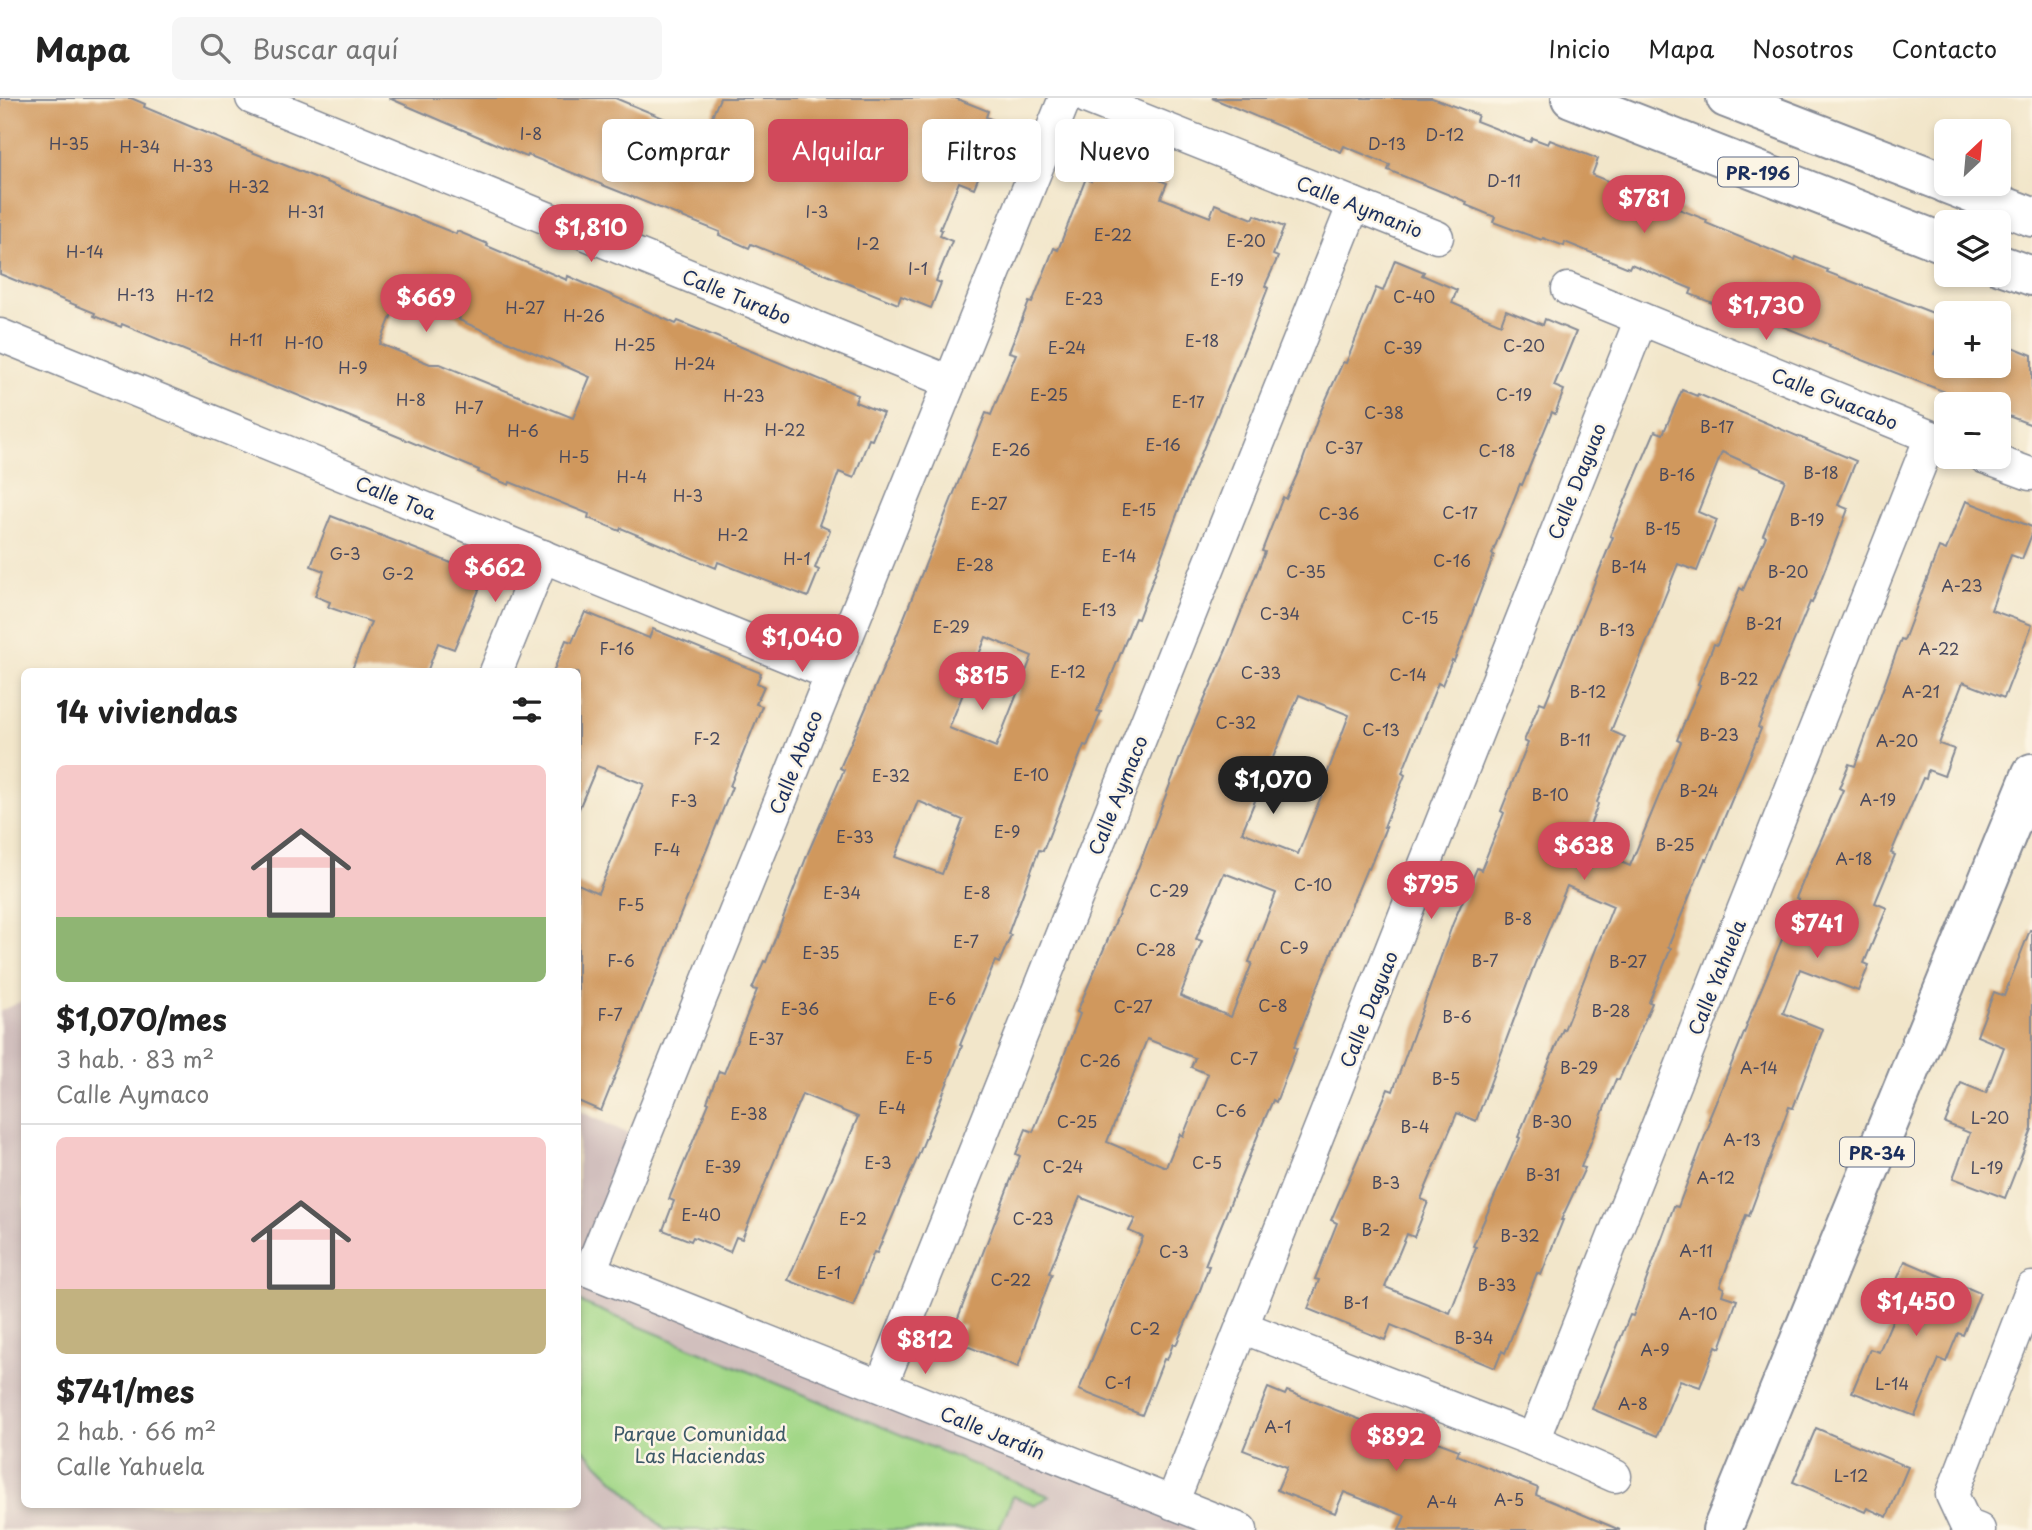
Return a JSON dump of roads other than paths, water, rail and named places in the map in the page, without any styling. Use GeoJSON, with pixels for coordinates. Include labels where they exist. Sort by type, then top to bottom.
{"type":"FeatureCollection","features":[{"type":"Feature","properties":{"kind":"main road","name":"PR-196"},"geometry":{"type":"LineString","coordinates":[[1572,98],[1934,239]]}},
{"type":"Feature","properties":{"kind":"main road"},"geometry":{"type":"LineString","coordinates":[[1726,98],[1934,178]]}},
{"type":"Feature","properties":{"kind":"main road"},"geometry":{"type":"LineString","coordinates":[[1980,196],[2032,217]]}},
{"type":"Feature","properties":{"kind":"main road"},"geometry":{"type":"LineString","coordinates":[[2011,269],[2032,276]]}},
{"type":"Feature","properties":{"kind":"main road","name":"PR-34"},"geometry":{"type":"LineString","coordinates":[[1722,1530],[2032,773]]}},
{"type":"Feature","properties":{"kind":"street","name":"Calle Turabo"},"geometry":{"type":"LineString","coordinates":[[251,98],[950,382]]}},
{"type":"Feature","properties":{"kind":"street","name":"Calle Abaco"},"geometry":{"type":"LineString","coordinates":[[590,1271],[1065,98]]}},
{"type":"Feature","properties":{"kind":"street","name":"Calle Aymanio"},"geometry":{"type":"LineString","coordinates":[[1088,98],[1437,237]]}},
{"type":"Feature","properties":{"kind":"street","name":"Calle Aymaco"},"geometry":{"type":"LineString","coordinates":[[881,1387],[1354,204]]}},
{"type":"Feature","properties":{"kind":"street","name":"Calle Guacabo"},"geometry":{"type":"LineString","coordinates":[[1568,289],[1934,438]]}},
{"type":"Feature","properties":{"kind":"street","name":"Calle Daguao"},"geometry":{"type":"LineString","coordinates":[[1172,1503],[1641,319]]}},
{"type":"Feature","properties":{"kind":"street","name":"Calle Toa"},"geometry":{"type":"LineString","coordinates":[[0,335],[831,674]]}},
{"type":"Feature","properties":{"kind":"street","name":"Calle Yahuela"},"geometry":{"type":"LineString","coordinates":[[1533,1440],[1934,450]]}},
{"type":"Feature","properties":{"kind":"street"},"geometry":{"type":"LineString","coordinates":[[2011,467],[2030,474]]}},
{"type":"Feature","properties":{"kind":"street"},"geometry":{"type":"LineString","coordinates":[[498,668],[543,556]]}},
{"type":"Feature","properties":{"kind":"street","name":"Calle Jardín"},"geometry":{"type":"LineString","coordinates":[[590,1271],[1241,1530]]}},
{"type":"Feature","properties":{"kind":"street"},"geometry":{"type":"LineString","coordinates":[[1979,1530],[1966,1525],[1952,1495],[2032,1288]]}},
{"type":"Feature","properties":{"kind":"street"},"geometry":{"type":"LineString","coordinates":[[1242,1327],[1533,1440],[1615,1476]]}},
{"type":"Feature","properties":{"kind":"park label","name":"Parque Comunidad Las Haciendas"},"geometry":{"type":"Point","coordinates":[700,1444]}}]}
